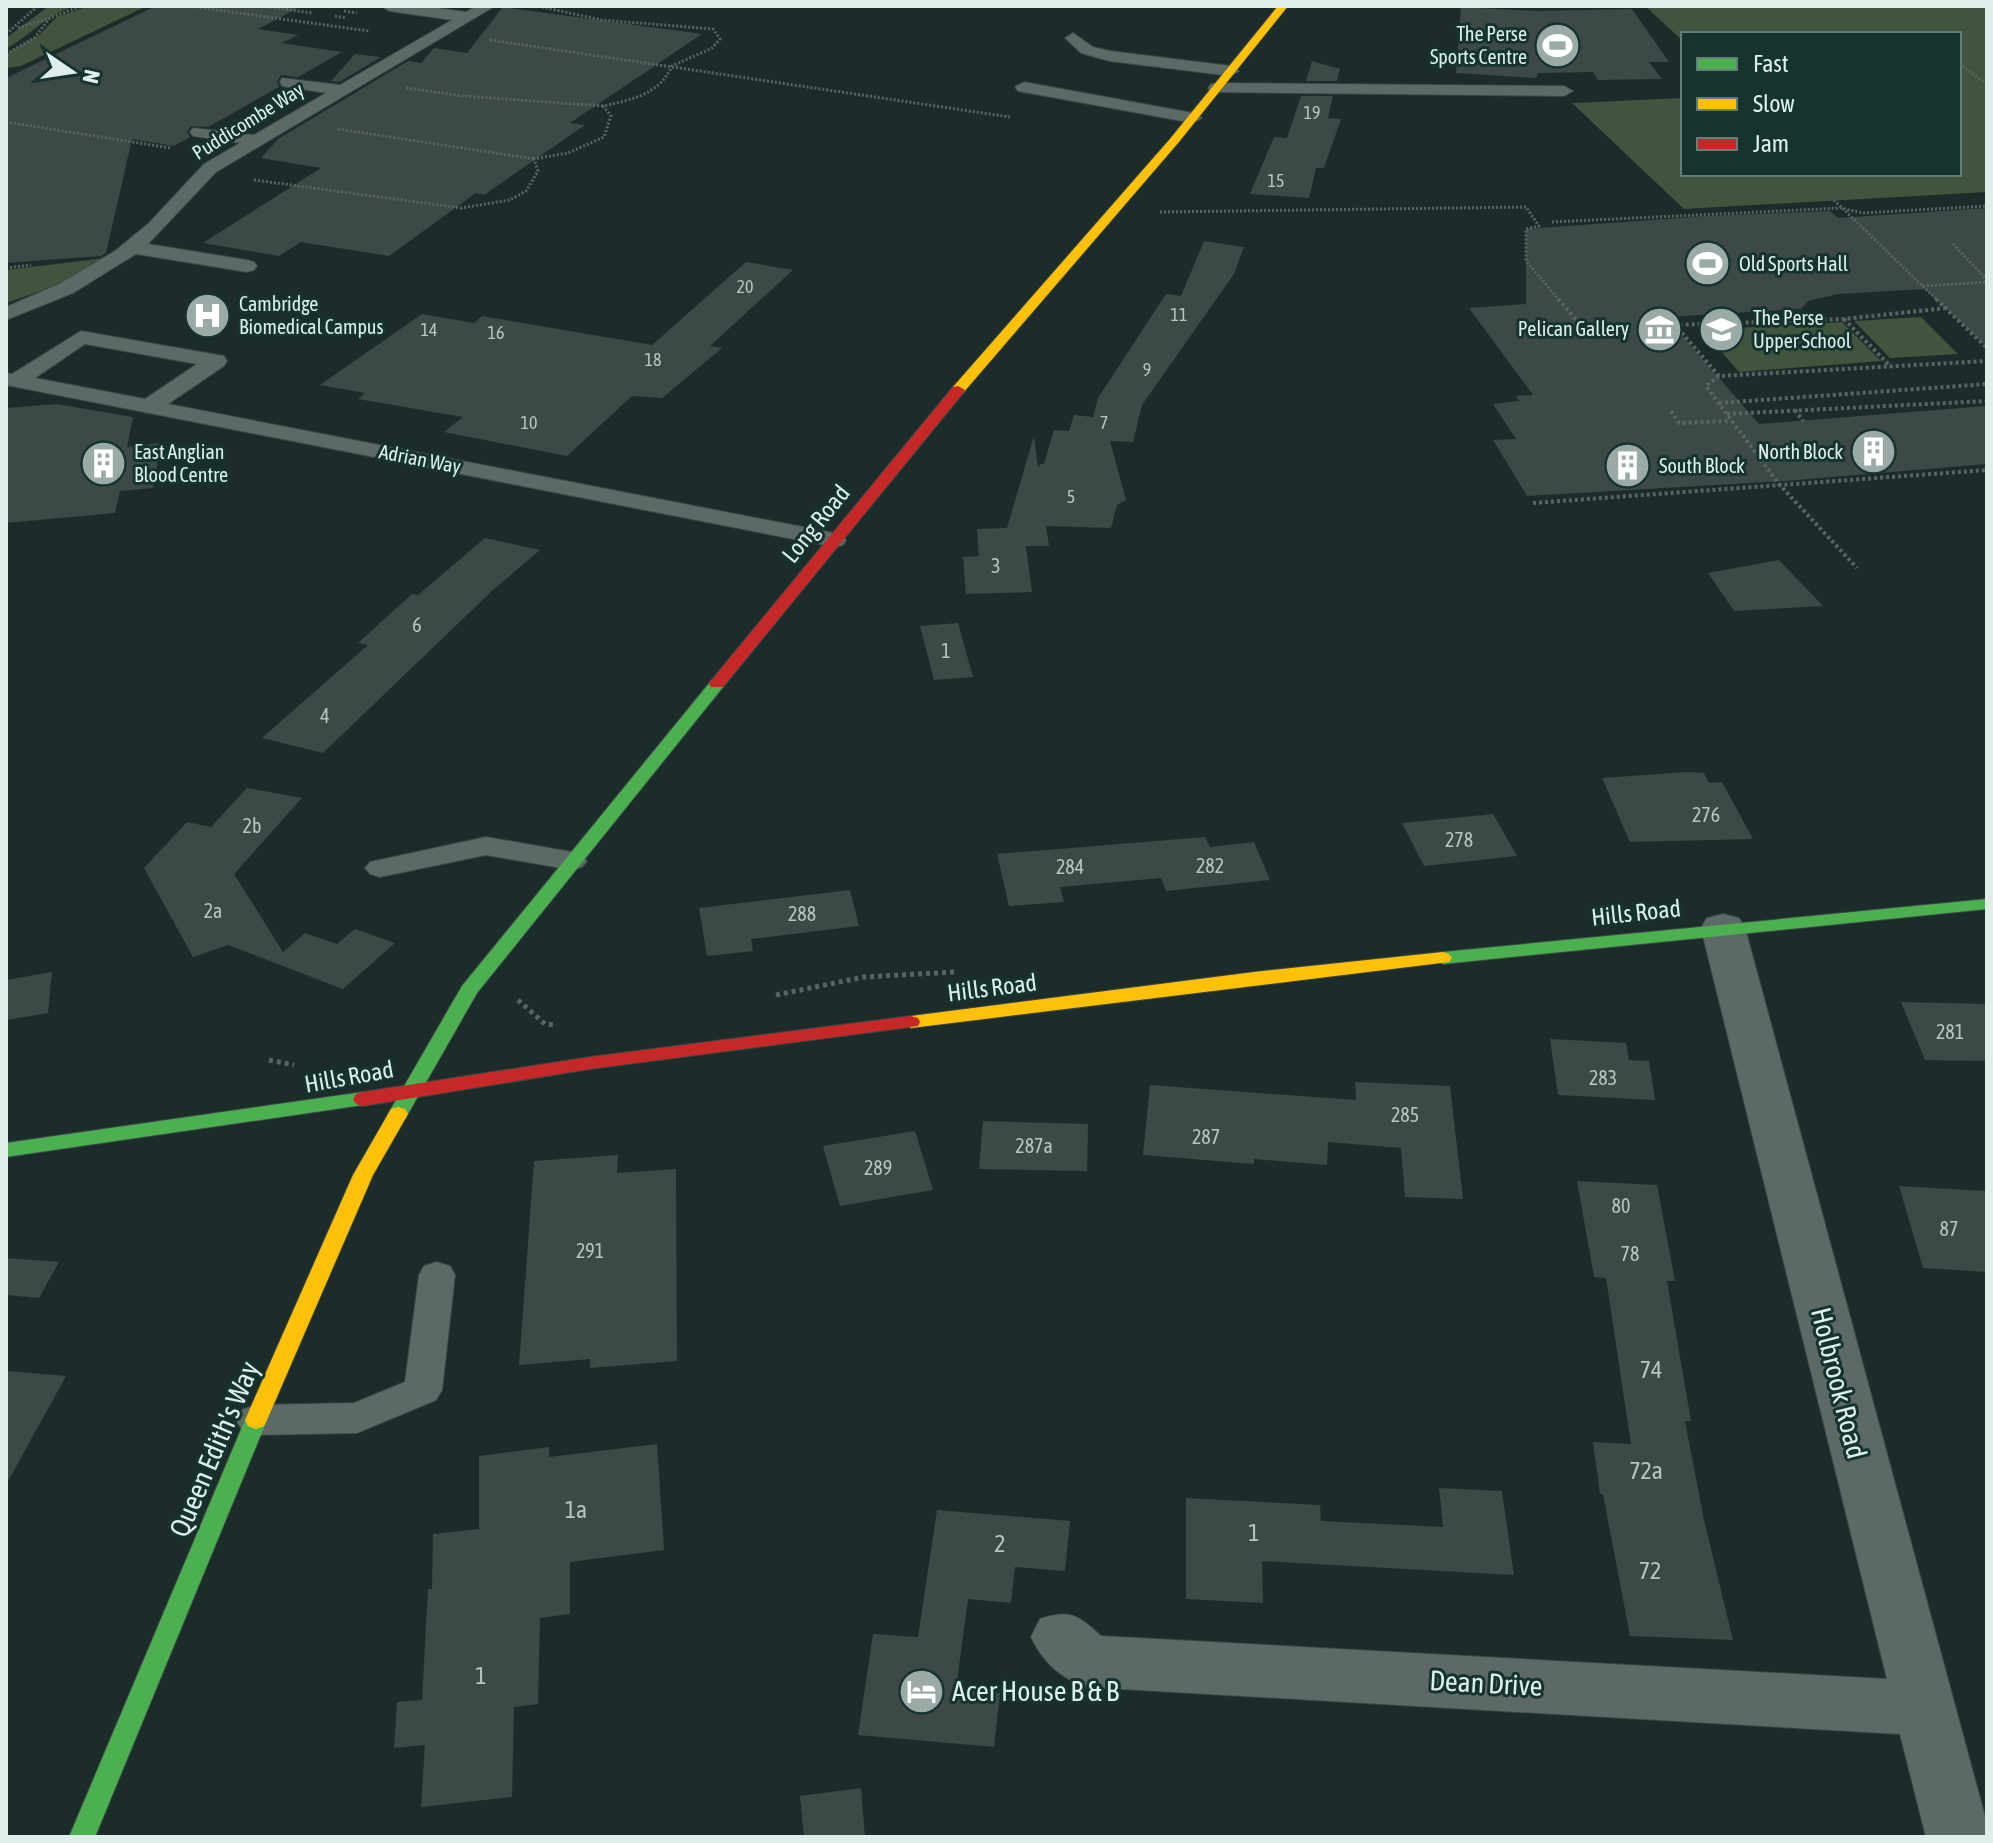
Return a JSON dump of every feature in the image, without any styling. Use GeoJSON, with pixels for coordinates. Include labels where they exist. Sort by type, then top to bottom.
{"type":"FeatureCollection","features":[{"type":"Feature","properties":{"kind":"main road","name":"Long Road"},"geometry":{"type":"LineString","coordinates":[[412,1090],[474,983],[572,861],[834,540],[1193,118],[1283,6]]}},
{"type":"Feature","properties":{"kind":"main road","name":"Hills Road"},"geometry":{"type":"LineString","coordinates":[[6,1150],[264,1115],[590,1063],[1254,978],[1723,928],[1987,904]]}},
{"type":"Feature","properties":{"kind":"main road","name":"Queen Edith's Way"},"geometry":{"type":"LineString","coordinates":[[82,1837],[255,1420],[363,1175],[412,1090]]}},
{"type":"Feature","properties":{"kind":"street","name":"Holbrook Road"},"geometry":{"type":"LineString","coordinates":[[1723,928],[1922,1708],[1958,1837]]}},
{"type":"Feature","properties":{"kind":"street","name":"Dean Drive"},"geometry":{"type":"LineString","coordinates":[[1061,1637],[1087,1661],[1922,1708]]}},
{"type":"Feature","properties":{"kind":"lane"},"geometry":{"type":"LineString","coordinates":[[389,6],[468,17]]}},
{"type":"Feature","properties":{"kind":"lane","name":"Puddicombe Way"},"geometry":{"type":"LineString","coordinates":[[6,314],[95,274],[133,248],[159,225],[191,184],[210,168],[487,6]]}},
{"type":"Feature","properties":{"kind":"lane"},"geometry":{"type":"LineString","coordinates":[[1073,38],[1087,50],[1109,56],[1231,71]]}},
{"type":"Feature","properties":{"kind":"lane"},"geometry":{"type":"LineString","coordinates":[[295,78],[353,84]]}},
{"type":"Feature","properties":{"kind":"lane"},"geometry":{"type":"LineString","coordinates":[[1024,87],[1193,118]]}},
{"type":"Feature","properties":{"kind":"lane"},"geometry":{"type":"LineString","coordinates":[[1217,88],[1564,91]]}},
{"type":"Feature","properties":{"kind":"lane"},"geometry":{"type":"LineString","coordinates":[[218,121],[280,126]]}},
{"type":"Feature","properties":{"kind":"lane"},"geometry":{"type":"LineString","coordinates":[[199,132],[255,140]]}},
{"type":"Feature","properties":{"kind":"lane"},"geometry":{"type":"LineString","coordinates":[[133,248],[247,266]]}},
{"type":"Feature","properties":{"kind":"lane"},"geometry":{"type":"LineString","coordinates":[[11,380],[81,337],[216,361],[150,406]]}},
{"type":"Feature","properties":{"kind":"lane","name":"Adrian Way"},"geometry":{"type":"LineString","coordinates":[[11,380],[834,540]]}},
{"type":"Feature","properties":{"kind":"lane"},"geometry":{"type":"LineString","coordinates":[[380,868],[486,846],[572,861]]}},
{"type":"Feature","properties":{"kind":"lane"},"geometry":{"type":"LineString","coordinates":[[255,1420],[357,1418],[423,1390],[437,1275]]}},
{"type":"Feature","properties":{"kind":"path"},"geometry":{"type":"LineString","coordinates":[[13,30],[38,6]]}},
{"type":"Feature","properties":{"kind":"path"},"geometry":{"type":"LineString","coordinates":[[6,34],[82,6]]}},
{"type":"Feature","properties":{"kind":"path"},"geometry":{"type":"LineString","coordinates":[[188,6],[672,66],[1020,118]]}},
{"type":"Feature","properties":{"kind":"path"},"geometry":{"type":"LineString","coordinates":[[236,9],[242,6]]}},
{"type":"Feature","properties":{"kind":"path"},"geometry":{"type":"LineString","coordinates":[[262,6],[317,20],[344,19]]}},
{"type":"Feature","properties":{"kind":"path"},"geometry":{"type":"LineString","coordinates":[[537,6],[596,18],[678,23],[713,29],[720,39],[712,48],[672,66]]}},
{"type":"Feature","properties":{"kind":"path"},"geometry":{"type":"LineString","coordinates":[[284,17],[308,18]]}},
{"type":"Feature","properties":{"kind":"path"},"geometry":{"type":"LineString","coordinates":[[6,54],[34,38],[50,18]]}},
{"type":"Feature","properties":{"kind":"path"},"geometry":{"type":"LineString","coordinates":[[1961,65],[1987,84]]}},
{"type":"Feature","properties":{"kind":"path"},"geometry":{"type":"LineString","coordinates":[[353,84],[442,95],[603,106],[630,101],[661,84],[670,75],[672,66]]}},
{"type":"Feature","properties":{"kind":"path"},"geometry":{"type":"LineString","coordinates":[[280,126],[534,159],[568,153],[604,137],[611,116],[603,106]]}},
{"type":"Feature","properties":{"kind":"path"},"geometry":{"type":"LineString","coordinates":[[6,122],[227,157]]}},
{"type":"Feature","properties":{"kind":"path"},"geometry":{"type":"LineString","coordinates":[[210,168],[280,186],[461,208],[491,206],[519,198],[538,175],[539,166],[534,159]]}},
{"type":"Feature","properties":{"kind":"path"},"geometry":{"type":"LineString","coordinates":[[1834,200],[1987,348]]}},
{"type":"Feature","properties":{"kind":"path"},"geometry":{"type":"LineString","coordinates":[[1552,222],[1841,208],[1863,213],[1987,206]]}},
{"type":"Feature","properties":{"kind":"path"},"geometry":{"type":"LineString","coordinates":[[1110,212],[1526,207],[1539,226],[1526,229],[1526,261],[1578,322]]}},
{"type":"Feature","properties":{"kind":"path"},"geometry":{"type":"LineString","coordinates":[[1953,244],[1987,281]]}},
{"type":"Feature","properties":{"kind":"path"},"geometry":{"type":"LineString","coordinates":[[1922,286],[1987,281]]}},
{"type":"Feature","properties":{"kind":"path"},"geometry":{"type":"LineString","coordinates":[[1719,376],[1675,325],[1844,319],[1946,308]]}},
{"type":"Feature","properties":{"kind":"path"},"geometry":{"type":"LineString","coordinates":[[1844,319],[1891,367]]}},
{"type":"Feature","properties":{"kind":"path"},"geometry":{"type":"LineString","coordinates":[[1857,568],[1782,487],[1706,386],[1719,376],[1987,361]]}},
{"type":"Feature","properties":{"kind":"path"},"geometry":{"type":"LineString","coordinates":[[1719,403],[1987,384]]}},
{"type":"Feature","properties":{"kind":"path"},"geometry":{"type":"LineString","coordinates":[[1727,414],[1987,401]]}},
{"type":"Feature","properties":{"kind":"path"},"geometry":{"type":"LineString","coordinates":[[1951,403],[1956,409]]}},
{"type":"Feature","properties":{"kind":"path"},"geometry":{"type":"LineString","coordinates":[[1795,410],[1803,421]]}},
{"type":"Feature","properties":{"kind":"path"},"geometry":{"type":"LineString","coordinates":[[1671,411],[1679,423],[1693,428]]}},
{"type":"Feature","properties":{"kind":"path"},"geometry":{"type":"LineString","coordinates":[[1679,423],[1732,421]]}},
{"type":"Feature","properties":{"kind":"path"},"geometry":{"type":"LineString","coordinates":[[1533,503],[1987,470]]}},
{"type":"Feature","properties":{"kind":"path"},"geometry":{"type":"LineString","coordinates":[[888,968],[891,985]]}},
{"type":"Feature","properties":{"kind":"path"},"geometry":{"type":"LineString","coordinates":[[517,1002],[545,1024],[572,1026]]}},
{"type":"Feature","properties":{"kind":"green space"},"geometry":{"type":"Polygon","coordinates":[[[49,6],[75,6],[47,19],[6,49],[6,38],[49,6]]]}},
{"type":"Feature","properties":{"kind":"green space"},"geometry":{"type":"Polygon","coordinates":[[[89,6],[147,6],[21,66],[6,68],[6,54],[39,35],[57,17],[89,6]]]}},
{"type":"Feature","properties":{"kind":"green space"},"geometry":{"type":"Polygon","coordinates":[[[1645,6],[1987,6],[1987,192],[1684,209],[1572,103],[1681,98],[1681,176],[1961,176],[1961,32],[1681,32],[1681,39],[1645,6]]]}},
{"type":"Feature","properties":{"kind":"green space"},"geometry":{"type":"Polygon","coordinates":[[[106,258],[63,283],[6,303],[6,270],[106,258]]]}},
{"type":"Feature","properties":{"kind":"green space"},"geometry":{"type":"Polygon","coordinates":[[[1921,317],[1958,354],[1890,358],[1854,321],[1921,317]]]}},
{"type":"Feature","properties":{"kind":"green space"},"geometry":{"type":"Polygon","coordinates":[[[1842,322],[1881,361],[1739,372],[1703,330],[1842,322]]]}},
{"type":"Feature","properties":{"kind":"building"},"geometry":{"type":"Polygon","coordinates":[[[156,6],[302,6],[258,29],[298,35],[282,43],[342,52],[298,77],[281,75],[277,81],[279,87],[208,127],[191,126],[187,132],[190,137],[174,146],[132,139],[106,253],[101,256],[6,263],[6,78],[156,6]]]}},
{"type":"Feature","properties":{"kind":"building"},"geometry":{"type":"Polygon","coordinates":[[[503,7],[702,34],[570,123],[585,125],[484,195],[476,193],[389,256],[301,242],[279,256],[203,243],[321,168],[261,158],[278,139],[408,61],[421,63],[434,48],[467,53],[503,7]]]}},
{"type":"Feature","properties":{"kind":"building","name":"The Perse Sports Centre"},"geometry":{"type":"Polygon","coordinates":[[[1461,7],[1537,11],[1632,9],[1669,62],[1649,62],[1662,79],[1598,80],[1593,72],[1538,73],[1536,78],[1456,73],[1461,7]]]}},
{"type":"Feature","properties":{"kind":"building"},"geometry":{"type":"Polygon","coordinates":[[[355,54],[381,57],[339,82],[331,81],[355,54]]]}},
{"type":"Feature","properties":{"kind":"building"},"geometry":{"type":"Polygon","coordinates":[[[1312,61],[1340,69],[1337,81],[1306,81],[1312,61]]]}},
{"type":"Feature","properties":{"kind":"building"},"geometry":{"type":"Polygon","coordinates":[[[1301,96],[1333,96],[1328,118],[1341,119],[1324,168],[1316,168],[1309,198],[1250,194],[1274,137],[1287,138],[1301,96]]]}},
{"type":"Feature","properties":{"kind":"building"},"geometry":{"type":"Polygon","coordinates":[[[1987,208],[1987,347],[1925,289],[1838,294],[1808,301],[1801,309],[1666,317],[1759,424],[1987,406],[1987,464],[1785,481],[1527,496],[1493,440],[1516,439],[1493,404],[1519,401],[1516,396],[1533,395],[1469,308],[1526,304],[1526,229],[1706,216],[1830,211],[1838,218],[1987,208]]]}},
{"type":"Feature","properties":{"kind":"building"},"geometry":{"type":"Polygon","coordinates":[[[1204,241],[1244,247],[1234,274],[1142,405],[1133,442],[1110,441],[1126,500],[1117,505],[1111,528],[1046,526],[1049,546],[1026,546],[1032,592],[966,594],[963,557],[979,556],[977,529],[1007,528],[1034,436],[1038,468],[1044,464],[1054,430],[1069,431],[1074,415],[1093,417],[1098,398],[1166,294],[1181,296],[1204,241]]]}},
{"type":"Feature","properties":{"kind":"building"},"geometry":{"type":"Polygon","coordinates":[[[746,262],[793,270],[710,346],[722,348],[662,398],[632,396],[567,456],[444,432],[463,417],[358,399],[365,393],[320,385],[422,314],[474,323],[482,316],[652,345],[746,262]]]}},
{"type":"Feature","properties":{"kind":"building","name":"East Anglian Blood Centre"},"geometry":{"type":"Polygon","coordinates":[[[56,404],[133,417],[127,447],[161,443],[153,488],[120,491],[115,513],[6,523],[6,408],[56,404]]]}},
{"type":"Feature","properties":{"kind":"building"},"geometry":{"type":"Polygon","coordinates":[[[485,538],[540,550],[493,590],[323,753],[262,738],[368,645],[358,643],[412,594],[418,595],[485,538]]]}},
{"type":"Feature","properties":{"kind":"building"},"geometry":{"type":"Polygon","coordinates":[[[1779,560],[1823,606],[1734,611],[1708,573],[1779,560]]]}},
{"type":"Feature","properties":{"kind":"building"},"geometry":{"type":"Polygon","coordinates":[[[958,623],[973,677],[934,680],[920,626],[958,623]]]}},
{"type":"Feature","properties":{"kind":"building"},"geometry":{"type":"Polygon","coordinates":[[[1704,773],[1709,783],[1722,782],[1753,839],[1630,842],[1602,778],[1704,773]]]}},
{"type":"Feature","properties":{"kind":"building"},"geometry":{"type":"Polygon","coordinates":[[[247,788],[302,798],[234,874],[283,952],[305,933],[337,944],[355,929],[395,943],[343,989],[228,945],[193,957],[144,868],[187,822],[211,827],[247,788]]]}},
{"type":"Feature","properties":{"kind":"building"},"geometry":{"type":"Polygon","coordinates":[[[1493,814],[1517,856],[1424,866],[1402,823],[1493,814]]]}},
{"type":"Feature","properties":{"kind":"building"},"geometry":{"type":"Polygon","coordinates":[[[1205,837],[1210,847],[1254,842],[1270,880],[1166,891],[1161,878],[1060,887],[1064,902],[1009,906],[997,854],[1205,837]]]}},
{"type":"Feature","properties":{"kind":"building"},"geometry":{"type":"Polygon","coordinates":[[[850,890],[859,926],[751,939],[753,951],[707,956],[699,908],[850,890]]]}},
{"type":"Feature","properties":{"kind":"building"},"geometry":{"type":"Polygon","coordinates":[[[52,972],[48,1013],[6,1020],[6,980],[52,972]]]}},
{"type":"Feature","properties":{"kind":"building"},"geometry":{"type":"Polygon","coordinates":[[[1901,1002],[1987,1004],[1987,1061],[1925,1060],[1901,1002]]]}},
{"type":"Feature","properties":{"kind":"building"},"geometry":{"type":"Polygon","coordinates":[[[1550,1039],[1626,1043],[1629,1060],[1649,1061],[1655,1100],[1558,1095],[1550,1039]]]}},
{"type":"Feature","properties":{"kind":"building"},"geometry":{"type":"Polygon","coordinates":[[[1355,1082],[1450,1086],[1463,1199],[1405,1197],[1401,1148],[1328,1142],[1327,1165],[1254,1159],[1254,1164],[1143,1155],[1150,1085],[1356,1100],[1355,1082]]]}},
{"type":"Feature","properties":{"kind":"building"},"geometry":{"type":"Polygon","coordinates":[[[983,1121],[1088,1124],[1087,1171],[979,1169],[983,1121]]]}},
{"type":"Feature","properties":{"kind":"building"},"geometry":{"type":"Polygon","coordinates":[[[915,1131],[933,1190],[840,1206],[823,1146],[915,1131]]]}},
{"type":"Feature","properties":{"kind":"building"},"geometry":{"type":"Polygon","coordinates":[[[618,1155],[617,1173],[676,1169],[677,1361],[590,1368],[590,1359],[519,1365],[534,1161],[618,1155]]]}},
{"type":"Feature","properties":{"kind":"building"},"geometry":{"type":"Polygon","coordinates":[[[1577,1181],[1657,1185],[1675,1281],[1667,1281],[1691,1421],[1685,1421],[1704,1520],[1733,1640],[1630,1636],[1603,1494],[1600,1494],[1593,1442],[1631,1444],[1606,1278],[1594,1277],[1577,1181]]]}},
{"type":"Feature","properties":{"kind":"building"},"geometry":{"type":"Polygon","coordinates":[[[1899,1186],[1987,1191],[1987,1272],[1923,1268],[1899,1186]]]}},
{"type":"Feature","properties":{"kind":"building"},"geometry":{"type":"Polygon","coordinates":[[[6,1258],[59,1262],[39,1298],[6,1295],[6,1258]]]}},
{"type":"Feature","properties":{"kind":"building"},"geometry":{"type":"Polygon","coordinates":[[[6,1371],[66,1376],[6,1485],[6,1371]]]}},
{"type":"Feature","properties":{"kind":"building"},"geometry":{"type":"Polygon","coordinates":[[[657,1444],[664,1550],[570,1562],[570,1614],[540,1618],[538,1704],[514,1707],[512,1797],[421,1807],[425,1745],[394,1748],[397,1702],[422,1700],[428,1589],[432,1589],[433,1534],[479,1529],[479,1456],[549,1447],[549,1457],[657,1444]]]}},
{"type":"Feature","properties":{"kind":"building"},"geometry":{"type":"Polygon","coordinates":[[[1439,1488],[1502,1491],[1514,1575],[1262,1561],[1263,1603],[1186,1599],[1186,1498],[1320,1505],[1321,1521],[1443,1527],[1439,1488]]]}},
{"type":"Feature","properties":{"kind":"building"},"geometry":{"type":"Polygon","coordinates":[[[937,1510],[1070,1521],[1065,1571],[1015,1567],[1011,1603],[968,1599],[956,1689],[1000,1693],[994,1747],[858,1735],[873,1634],[918,1637],[937,1510]]]}},
{"type":"Feature","properties":{"kind":"building"},"geometry":{"type":"Polygon","coordinates":[[[861,1788],[865,1837],[804,1837],[800,1796],[861,1788]]]}},
{"type":"Feature","properties":{"kind":"traffic: fast"},"geometry":{"type":"LineString","coordinates":[[398,1114],[469,990],[717,684]]}},
{"type":"Feature","properties":{"kind":"traffic: fast"},"geometry":{"type":"LineString","coordinates":[[1443,958],[1987,904]]}},
{"type":"Feature","properties":{"kind":"traffic: fast"},"geometry":{"type":"LineString","coordinates":[[6,1150],[363,1099]]}},
{"type":"Feature","properties":{"kind":"traffic: fast"},"geometry":{"type":"LineString","coordinates":[[82,1837],[256,1420]]}},
{"type":"Feature","properties":{"kind":"traffic: slow"},"geometry":{"type":"LineString","coordinates":[[958,390],[1174,141],[1283,6]]}},
{"type":"Feature","properties":{"kind":"traffic: slow"},"geometry":{"type":"LineString","coordinates":[[911,1022],[1254,978],[1443,958]]}},
{"type":"Feature","properties":{"kind":"traffic: slow"},"geometry":{"type":"LineString","coordinates":[[256,1420],[363,1175],[398,1114]]}},
{"type":"Feature","properties":{"kind":"traffic: jam"},"geometry":{"type":"LineString","coordinates":[[717,684],[958,390]]}},
{"type":"Feature","properties":{"kind":"traffic: jam"},"geometry":{"type":"LineString","coordinates":[[363,1099],[590,1063],[911,1022]]}},
{"type":"Feature","properties":{"kind":"place","name":"The Perse Sports Centre"},"geometry":{"type":"Point","coordinates":[1558,46]}},
{"type":"Feature","properties":{"kind":"place","name":"Old Sports Hall"},"geometry":{"type":"Point","coordinates":[1708,264]}},
{"type":"Feature","properties":{"kind":"place","name":"Cambridge Biomedical Campus"},"geometry":{"type":"Point","coordinates":[208,315]}},
{"type":"Feature","properties":{"kind":"place","name":"Pelican Gallery"},"geometry":{"type":"Point","coordinates":[1660,329]}},
{"type":"Feature","properties":{"kind":"place","name":"The Perse Upper School"},"geometry":{"type":"Point","coordinates":[1722,329]}},
{"type":"Feature","properties":{"kind":"place","name":"North Block"},"geometry":{"type":"Point","coordinates":[1874,452]}},
{"type":"Feature","properties":{"kind":"place","name":"East Anglian Blood Centre"},"geometry":{"type":"Point","coordinates":[103,464]}},
{"type":"Feature","properties":{"kind":"place","name":"South Block"},"geometry":{"type":"Point","coordinates":[1628,466]}},
{"type":"Feature","properties":{"kind":"place","name":"Acer House B & B"},"geometry":{"type":"Point","coordinates":[921,1691]}}]}
